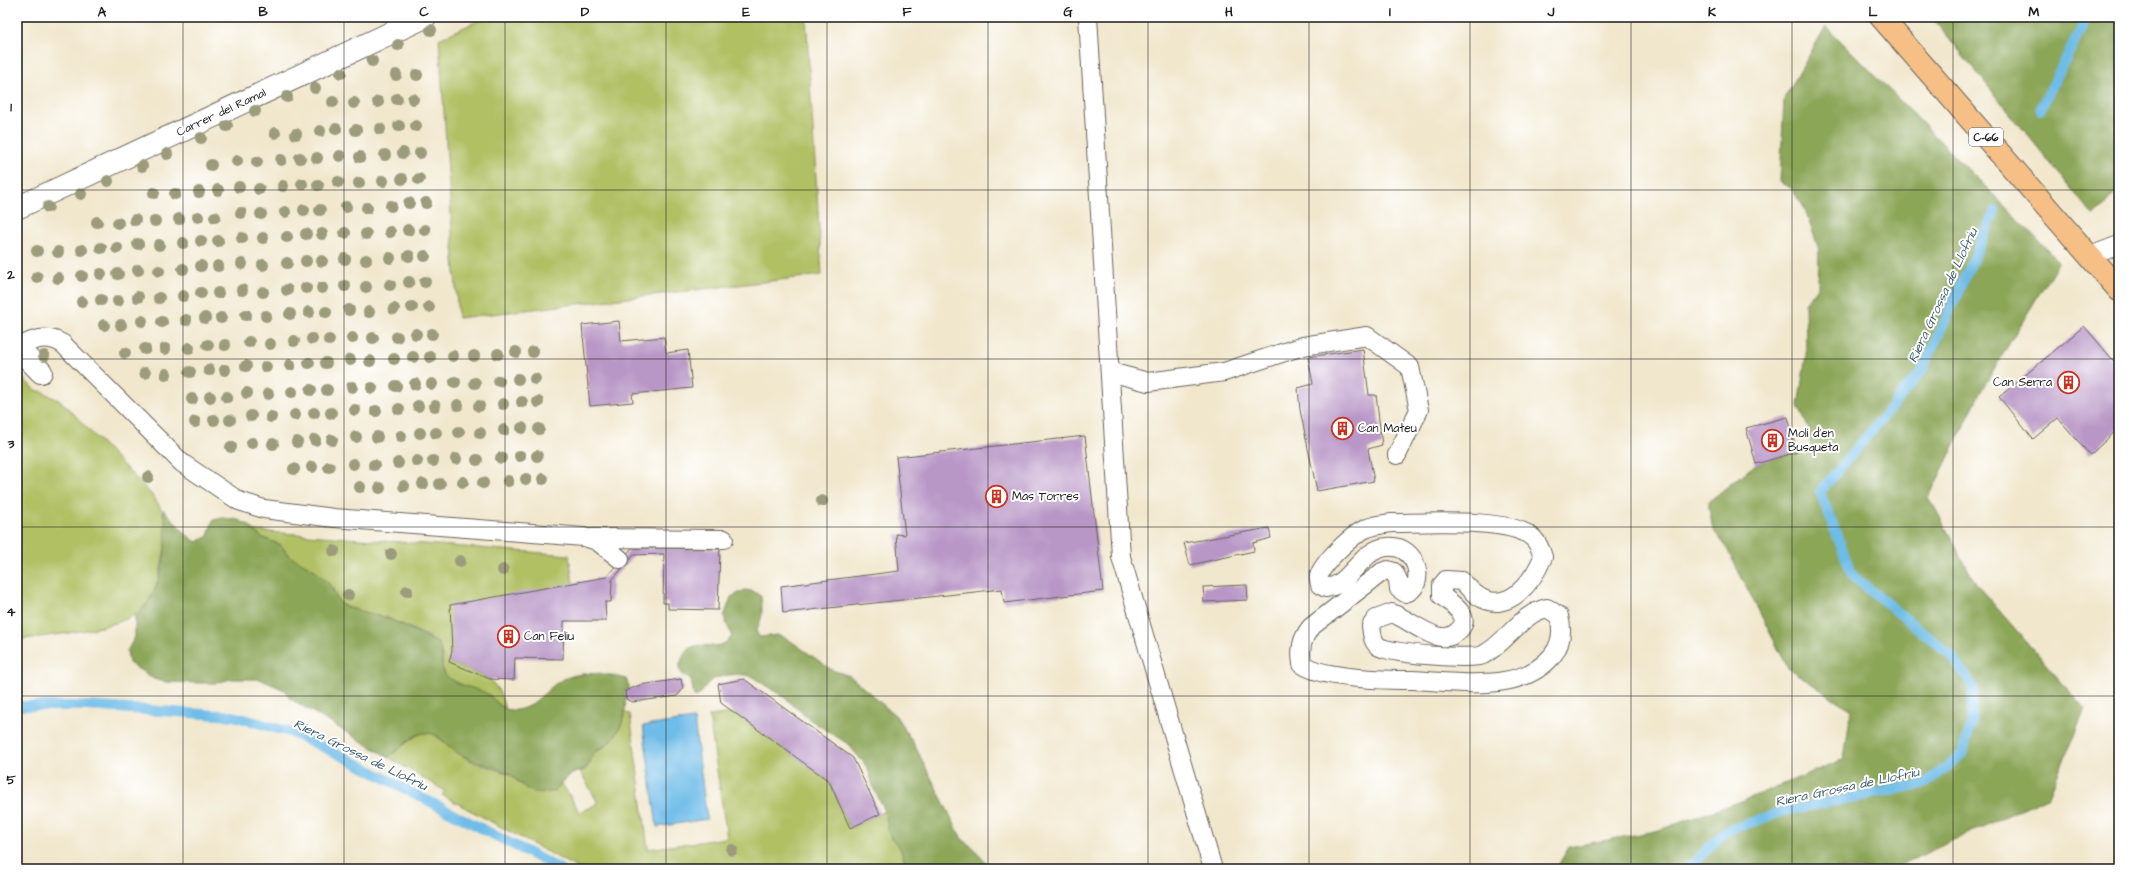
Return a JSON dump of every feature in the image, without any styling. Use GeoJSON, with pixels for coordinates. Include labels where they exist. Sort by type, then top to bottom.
{"type":"FeatureCollection","features":[{"type":"Feature","properties":{"kind":"main road","name":"C-66"},"geometry":{"type":"LineString","coordinates":[[1881,17],[2119,290]]}},
{"type":"Feature","properties":{"kind":"street","name":"Carrer del Ramal"},"geometry":{"type":"LineString","coordinates":[[17,208],[425,17]]}},
{"type":"Feature","properties":{"kind":"street"},"geometry":{"type":"LineString","coordinates":[[17,347],[41,372]]}},
{"type":"Feature","properties":{"kind":"lane"},"geometry":{"type":"LineString","coordinates":[[1088,17],[1121,557],[1212,869]]}},
{"type":"Feature","properties":{"kind":"lane"},"geometry":{"type":"LineString","coordinates":[[2090,256],[2119,245]]}},
{"type":"Feature","properties":{"kind":"lane"},"geometry":{"type":"LineString","coordinates":[[1110,372],[1148,382],[1224,372],[1303,346],[1367,336],[1410,367],[1419,410],[1397,454]]}},
{"type":"Feature","properties":{"kind":"lane"},"geometry":{"type":"LineString","coordinates":[[17,347],[33,339],[40,338],[57,340],[63,344],[182,462],[239,501],[264,509],[334,518],[584,537],[724,539]]}},
{"type":"Feature","properties":{"kind":"lane"},"geometry":{"type":"LineString","coordinates":[[1392,523],[1499,524],[1521,531],[1533,537],[1540,547],[1543,557],[1529,584],[1514,597],[1503,601],[1489,601],[1478,596],[1462,581],[1446,580],[1442,586],[1442,596],[1457,607],[1464,621],[1463,627],[1453,636],[1441,638],[1392,614],[1376,619],[1371,626],[1373,640],[1378,646],[1397,652],[1465,657],[1482,655],[1528,617],[1538,610],[1547,608],[1559,616],[1561,624],[1559,648],[1547,663],[1516,678],[1479,683],[1380,679],[1320,672],[1307,668],[1302,664],[1301,655],[1301,644],[1305,634],[1311,627],[1382,572],[1388,570],[1394,572],[1398,580],[1399,590],[1405,593],[1410,592],[1414,587],[1417,575],[1415,561],[1409,553],[1400,548],[1386,547],[1377,550],[1365,559],[1338,584],[1326,588],[1320,586],[1319,577],[1324,568],[1341,547],[1363,530],[1376,525],[1392,523]]}},
{"type":"Feature","properties":{"kind":"lane"},"geometry":{"type":"LineString","coordinates":[[584,537],[597,541],[620,559]]}},
{"type":"Feature","properties":{"kind":"green space"},"geometry":{"type":"Polygon","coordinates":[[[486,17],[806,17],[822,275],[458,318],[439,39],[486,17]]]}},
{"type":"Feature","properties":{"kind":"green space"},"geometry":{"type":"Polygon","coordinates":[[[1932,17],[2119,17],[2119,188],[2094,217],[1932,17]]]}},
{"type":"Feature","properties":{"kind":"green space"},"geometry":{"type":"Polygon","coordinates":[[[1826,26],[2059,261],[1982,389],[1929,497],[1976,584],[2085,709],[2049,796],[1892,869],[1556,869],[1569,847],[1656,831],[1747,799],[1844,759],[1851,710],[1788,668],[1725,545],[1713,530],[1708,502],[1756,464],[1811,447],[1808,426],[1798,406],[1806,355],[1805,304],[1818,286],[1819,250],[1805,209],[1791,188],[1780,182],[1784,99],[1826,26]]]}},
{"type":"Feature","properties":{"kind":"green space"},"geometry":{"type":"Polygon","coordinates":[[[17,372],[35,390],[43,392],[62,402],[152,495],[162,510],[166,525],[166,540],[157,585],[148,604],[133,616],[102,627],[65,634],[17,640],[17,372]]]}},
{"type":"Feature","properties":{"kind":"green space"},"geometry":{"type":"Polygon","coordinates":[[[163,509],[184,532],[197,542],[208,536],[213,520],[223,518],[238,520],[249,525],[261,537],[281,545],[288,555],[315,570],[331,586],[338,601],[346,607],[388,618],[438,643],[441,651],[444,673],[447,677],[460,684],[484,692],[507,709],[511,710],[527,707],[534,703],[559,681],[580,674],[611,675],[626,679],[630,689],[625,691],[625,711],[620,728],[609,742],[593,753],[589,764],[585,769],[569,776],[552,792],[533,792],[528,790],[512,776],[503,771],[476,762],[456,752],[438,737],[430,733],[416,736],[388,757],[289,698],[285,690],[259,679],[231,679],[216,683],[203,683],[165,682],[154,679],[129,663],[127,651],[135,637],[135,615],[145,606],[153,594],[162,566],[166,536],[163,509]]]}},
{"type":"Feature","properties":{"kind":"green space"},"geometry":{"type":"Polygon","coordinates":[[[255,531],[569,555],[573,583],[452,651],[449,662],[490,679],[499,691],[505,708],[498,704],[490,695],[464,686],[447,677],[442,668],[442,655],[429,637],[402,624],[346,607],[338,601],[331,586],[288,555],[281,545],[261,537],[255,531]]]}},
{"type":"Feature","properties":{"kind":"green space"},"geometry":{"type":"Polygon","coordinates":[[[745,590],[753,591],[761,596],[761,617],[759,626],[756,630],[759,637],[777,635],[788,639],[832,670],[850,676],[896,716],[914,744],[962,839],[974,848],[990,869],[907,869],[901,850],[889,834],[885,811],[873,787],[868,768],[848,744],[809,719],[785,698],[751,676],[735,675],[717,678],[708,683],[698,696],[694,696],[691,679],[683,675],[679,669],[683,656],[689,649],[695,646],[718,646],[725,643],[732,636],[724,617],[731,597],[745,590]]]}},
{"type":"Feature","properties":{"kind":"green space"},"geometry":{"type":"Polygon","coordinates":[[[625,713],[630,714],[648,849],[727,838],[709,716],[735,713],[829,781],[850,828],[885,811],[889,834],[901,850],[907,869],[579,869],[442,795],[445,791],[388,757],[417,735],[426,732],[434,734],[455,751],[473,762],[510,774],[519,783],[559,788],[561,782],[580,813],[598,803],[580,771],[585,770],[590,763],[593,753],[611,741],[620,727],[625,713]]]}},
{"type":"Feature","properties":{"kind":"water"},"geometry":{"type":"Polygon","coordinates":[[[694,719],[707,819],[657,827],[643,726],[694,719]]]}},
{"type":"Feature","properties":{"kind":"building"},"geometry":{"type":"Polygon","coordinates":[[[619,321],[621,341],[664,337],[666,353],[688,350],[692,388],[632,394],[633,402],[590,406],[582,325],[619,321]]]}},
{"type":"Feature","properties":{"kind":"building","name":"Can Serra"},"geometry":{"type":"Polygon","coordinates":[[[2084,326],[2119,367],[2119,428],[2090,455],[2058,418],[2033,439],[1999,397],[2084,326]]]}},
{"type":"Feature","properties":{"kind":"building","name":"Can Mateu"},"geometry":{"type":"Polygon","coordinates":[[[1363,349],[1369,395],[1376,395],[1382,445],[1368,449],[1374,481],[1317,491],[1300,410],[1298,388],[1313,384],[1308,357],[1363,349]]]}},
{"type":"Feature","properties":{"kind":"building","name":"Molí d'en Busqueta"},"geometry":{"type":"Polygon","coordinates":[[[1788,417],[1797,452],[1756,464],[1746,428],[1788,417]]]}},
{"type":"Feature","properties":{"kind":"building","name":"Mas Torres"},"geometry":{"type":"Polygon","coordinates":[[[1085,436],[1103,591],[1004,603],[1002,589],[783,613],[781,586],[899,571],[896,534],[905,535],[896,457],[1085,436]]]}},
{"type":"Feature","properties":{"kind":"building"},"geometry":{"type":"Polygon","coordinates":[[[1269,528],[1271,538],[1253,543],[1254,551],[1190,565],[1184,543],[1269,528]]]}},
{"type":"Feature","properties":{"kind":"building","name":"Can Feliu"},"geometry":{"type":"Polygon","coordinates":[[[632,548],[720,549],[718,610],[668,609],[668,603],[663,603],[664,554],[634,555],[612,580],[611,602],[605,602],[606,621],[564,621],[563,659],[515,658],[514,680],[490,679],[449,662],[452,651],[450,605],[606,577],[632,548]]]}},
{"type":"Feature","properties":{"kind":"building"},"geometry":{"type":"Polygon","coordinates":[[[1247,585],[1248,600],[1204,602],[1203,587],[1247,585]]]}},
{"type":"Feature","properties":{"kind":"building"},"geometry":{"type":"Polygon","coordinates":[[[681,679],[683,689],[677,696],[633,702],[626,699],[625,691],[640,685],[681,679]]]}},
{"type":"Feature","properties":{"kind":"building"},"geometry":{"type":"Polygon","coordinates":[[[744,679],[853,758],[880,814],[850,828],[829,781],[721,703],[718,684],[744,679]]]}},
{"type":"Feature","properties":{"kind":"waterway","name":"Riera Grossa de Llofriu"},"geometry":{"type":"LineString","coordinates":[[2040,110],[2087,17]]}},
{"type":"Feature","properties":{"kind":"waterway","name":"Riera Grossa de Llofriu"},"geometry":{"type":"LineString","coordinates":[[1687,869],[1726,831],[1784,811],[1927,783],[1962,754],[1971,724],[1973,687],[1952,656],[1853,576],[1820,492],[1922,371],[1995,211]]}},
{"type":"Feature","properties":{"kind":"waterway","name":"Riera Grossa de Llofriu"},"geometry":{"type":"LineString","coordinates":[[17,706],[87,706],[233,716],[290,732],[340,755],[560,869]]}},
{"type":"Feature","properties":{"kind":"place","name":"Can Serra"},"geometry":{"type":"Point","coordinates":[2068,382]}},
{"type":"Feature","properties":{"kind":"place","name":"Can Mateu"},"geometry":{"type":"Point","coordinates":[1342,428]}},
{"type":"Feature","properties":{"kind":"place","name":"Molí d'en Busqueta"},"geometry":{"type":"Point","coordinates":[1772,440]}},
{"type":"Feature","properties":{"kind":"place","name":"Mas Torres"},"geometry":{"type":"Point","coordinates":[996,496]}},
{"type":"Feature","properties":{"kind":"place","name":"Can Feliu"},"geometry":{"type":"Point","coordinates":[508,636]}}]}
